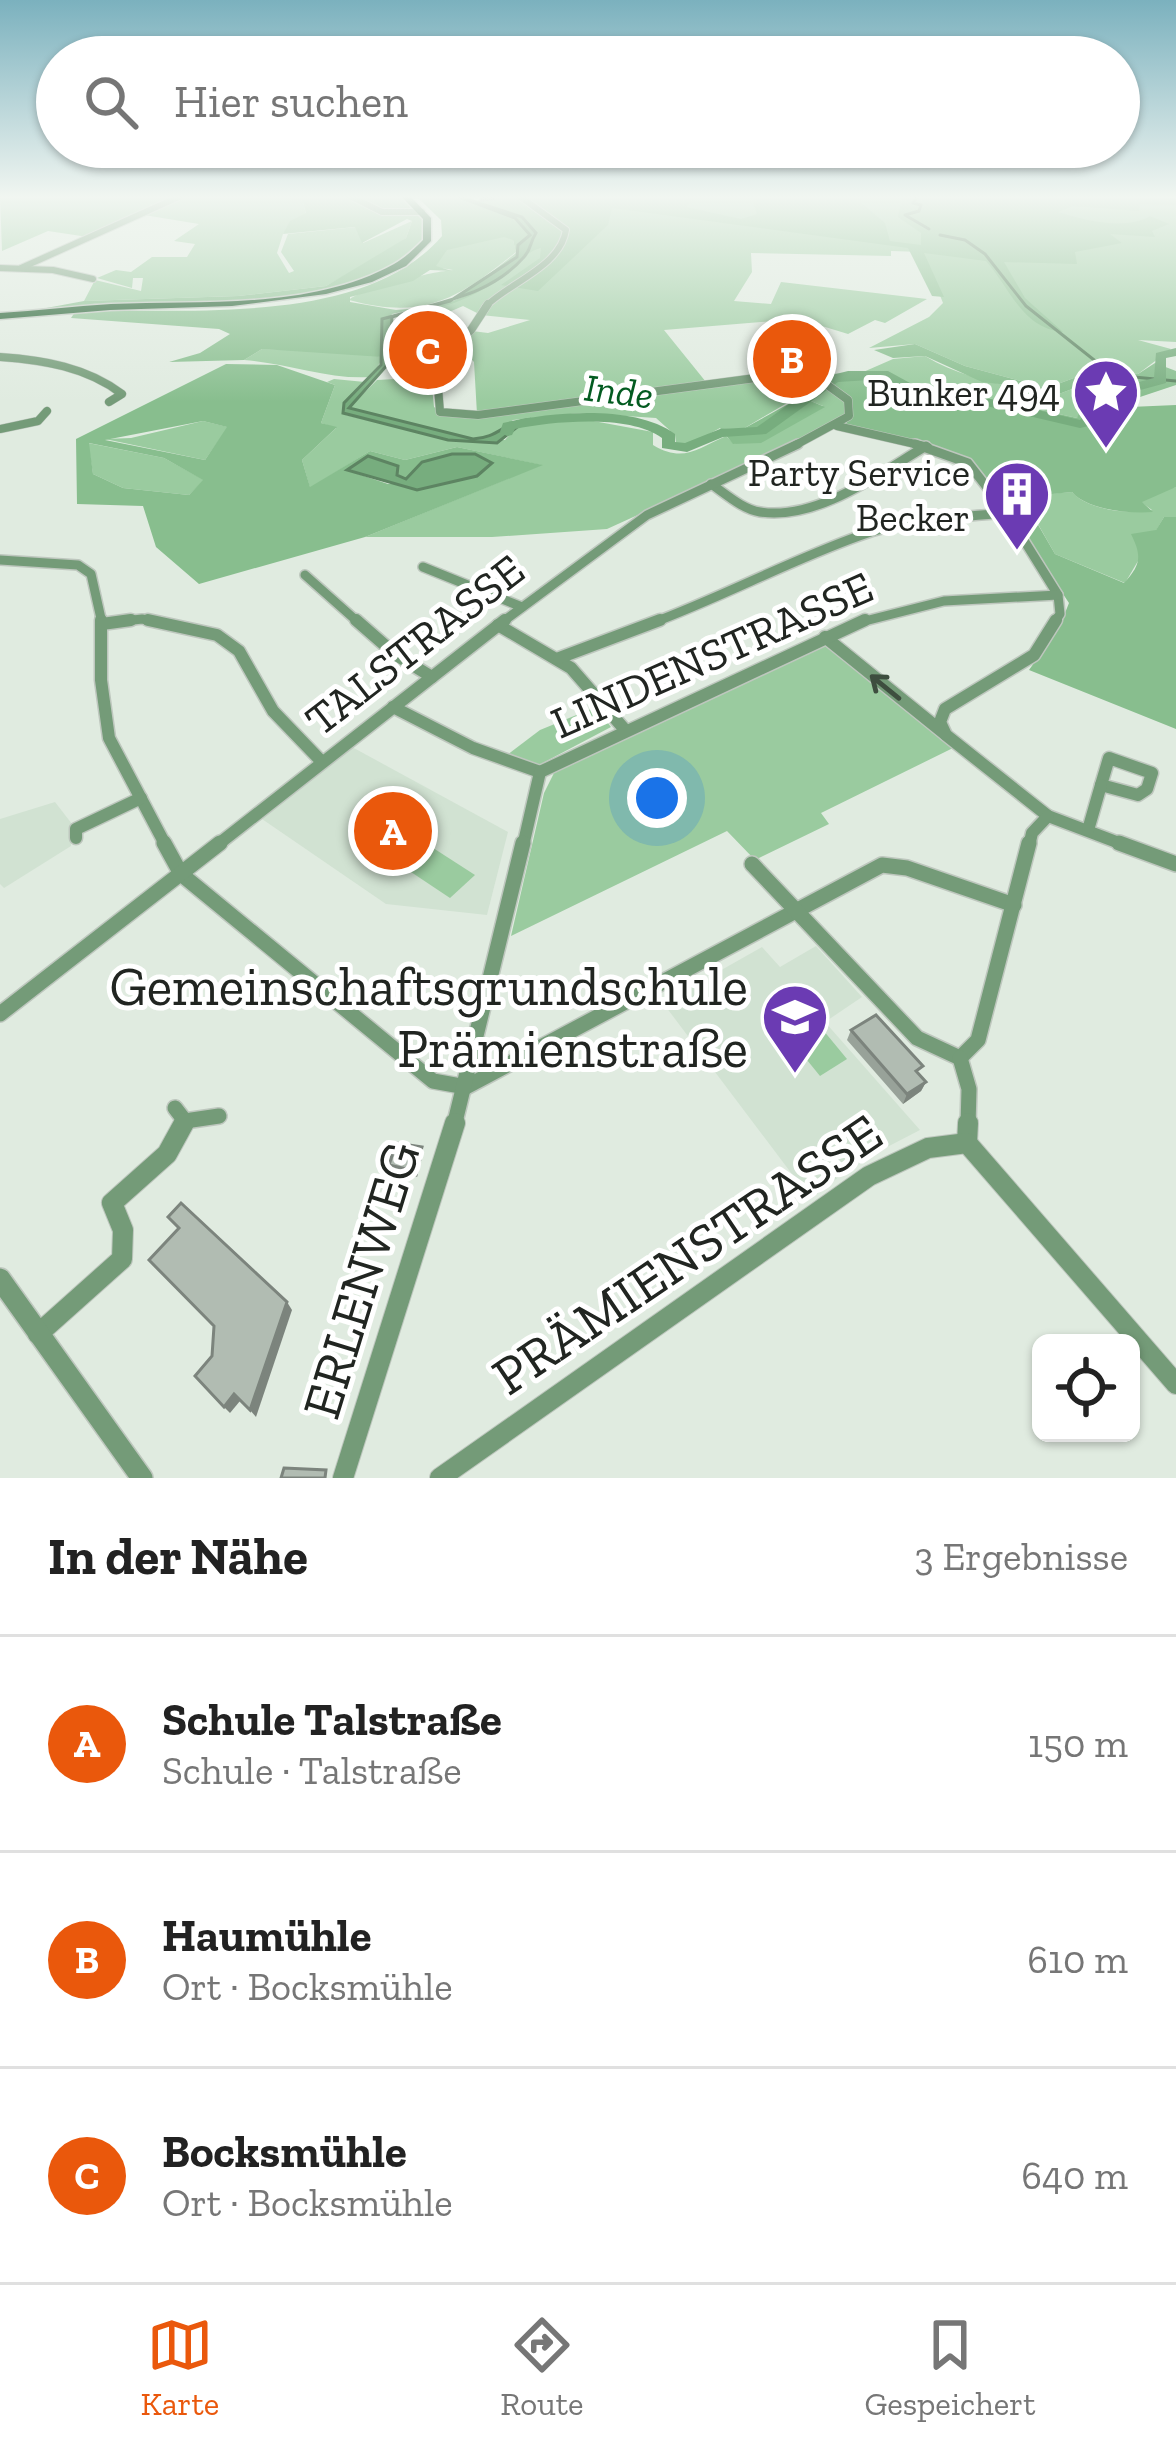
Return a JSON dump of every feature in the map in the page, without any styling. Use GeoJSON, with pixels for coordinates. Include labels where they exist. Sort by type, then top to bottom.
{"type":"FeatureCollection","features":[{"type":"Feature","properties":{"kind":"main road"},"geometry":{"type":"LineString","coordinates":[[0,316],[249,302],[330,290],[397,264]]}},
{"type":"Feature","properties":{"kind":"street"},"geometry":{"type":"LineString","coordinates":[[22,268],[31,264]]}},
{"type":"Feature","properties":{"kind":"street"},"geometry":{"type":"LineString","coordinates":[[543,264],[504,288],[481,312],[475,326],[436,362],[440,412],[478,415],[808,371],[851,406],[849,416],[837,426]]}},
{"type":"Feature","properties":{"kind":"street"},"geometry":{"type":"LineString","coordinates":[[0,268],[93,279]]}},
{"type":"Feature","properties":{"kind":"street"},"geometry":{"type":"LineString","coordinates":[[0,357],[26,358],[110,382],[122,394],[109,402]]}},
{"type":"Feature","properties":{"kind":"street"},"geometry":{"type":"LineString","coordinates":[[0,429],[38,422],[47,410]]}},
{"type":"Feature","properties":{"kind":"street"},"geometry":{"type":"LineString","coordinates":[[837,426],[926,446],[968,463],[1007,513],[1058,596],[1060,614],[1034,655],[945,709],[940,722],[946,735]]}},
{"type":"Feature","properties":{"kind":"street","name":"TALSTRASSE"},"geometry":{"type":"LineString","coordinates":[[0,1014],[616,534],[837,426]]}},
{"type":"Feature","properties":{"kind":"street"},"geometry":{"type":"LineString","coordinates":[[711,484],[752,509],[774,512],[828,500],[926,446]]}},
{"type":"Feature","properties":{"kind":"street"},"geometry":{"type":"LineString","coordinates":[[559,658],[738,591],[861,535],[932,519],[1007,513]]}},
{"type":"Feature","properties":{"kind":"street"},"geometry":{"type":"LineString","coordinates":[[0,560],[85,568],[94,580],[102,624],[100,680],[109,738],[181,874],[434,1081],[466,1087],[505,1070],[882,865],[907,868],[1014,904]]}},
{"type":"Feature","properties":{"kind":"street"},"geometry":{"type":"LineString","coordinates":[[423,568],[522,607]]}},
{"type":"Feature","properties":{"kind":"street"},"geometry":{"type":"LineString","coordinates":[[305,574],[344,605],[382,649],[432,677]]}},
{"type":"Feature","properties":{"kind":"street","name":"LINDENSTRASSE"},"geometry":{"type":"LineString","coordinates":[[540,772],[825,637],[911,607],[993,597],[1058,596]]}},
{"type":"Feature","properties":{"kind":"street"},"geometry":{"type":"LineString","coordinates":[[102,624],[142,619],[217,635],[239,651],[281,722],[322,762]]}},
{"type":"Feature","properties":{"kind":"street"},"geometry":{"type":"LineString","coordinates":[[499,625],[559,658],[626,731]]}},
{"type":"Feature","properties":{"kind":"street"},"geometry":{"type":"LineString","coordinates":[[825,637],[1048,816],[1176,864]]}},
{"type":"Feature","properties":{"kind":"street"},"geometry":{"type":"LineString","coordinates":[[393,707],[473,748],[540,772]]}},
{"type":"Feature","properties":{"kind":"street","name":"ERLENWEG"},"geometry":{"type":"LineString","coordinates":[[343,1478],[466,1087],[540,772]]}},
{"type":"Feature","properties":{"kind":"street"},"geometry":{"type":"LineString","coordinates":[[1088,830],[1101,785]]}},
{"type":"Feature","properties":{"kind":"street"},"geometry":{"type":"LineString","coordinates":[[76,838],[76,830],[141,798]]}},
{"type":"Feature","properties":{"kind":"street"},"geometry":{"type":"LineString","coordinates":[[960,1058],[978,1040],[1032,833],[1048,816]]}},
{"type":"Feature","properties":{"kind":"street"},"geometry":{"type":"LineString","coordinates":[[752,864],[916,1038],[960,1058]]}},
{"type":"Feature","properties":{"kind":"street"},"geometry":{"type":"LineString","coordinates":[[960,1058],[968,1089],[967,1143],[1176,1384]]}},
{"type":"Feature","properties":{"kind":"street"},"geometry":{"type":"LineString","coordinates":[[38,1334],[122,1259],[123,1230],[112,1203],[179,1139],[180,1114],[219,1116]]}},
{"type":"Feature","properties":{"kind":"street","name":"PRÄMIENSTRASSE"},"geometry":{"type":"LineString","coordinates":[[440,1478],[869,1176],[916,1149],[967,1143]]}},
{"type":"Feature","properties":{"kind":"street"},"geometry":{"type":"LineString","coordinates":[[0,1279],[142,1478]]}},
{"type":"Feature","properties":{"kind":"shaded area"},"geometry":{"type":"Polygon","coordinates":[[[142,264],[284,264],[289,273],[294,271],[289,264],[366,264],[326,286],[238,296],[84,301],[95,280],[141,291],[143,278],[133,278],[132,288],[97,278],[116,270],[131,272],[142,264]]]}},
{"type":"Feature","properties":{"kind":"shaded area"},"geometry":{"type":"Polygon","coordinates":[[[363,264],[394,264],[348,283],[293,295],[169,308],[14,314],[84,301],[238,296],[326,286],[363,264]]]}},
{"type":"Feature","properties":{"kind":"shaded area"},"geometry":{"type":"Polygon","coordinates":[[[410,264],[437,264],[452,271],[430,270],[413,281],[350,297],[350,302],[396,310],[420,308],[392,314],[382,335],[383,357],[262,349],[244,360],[169,362],[200,353],[230,334],[219,329],[71,318],[75,312],[282,305],[372,284],[410,264]]]}},
{"type":"Feature","properties":{"kind":"shaded area"},"geometry":{"type":"Polygon","coordinates":[[[501,264],[438,302],[398,308],[349,300],[382,286],[453,270],[435,267],[501,264]]]}},
{"type":"Feature","properties":{"kind":"shaded area"},"geometry":{"type":"Polygon","coordinates":[[[506,264],[516,264],[495,281],[453,299],[506,264]]]}},
{"type":"Feature","properties":{"kind":"shaded area"},"geometry":{"type":"Polygon","coordinates":[[[518,264],[752,264],[752,272],[734,301],[771,304],[781,282],[927,299],[885,323],[875,320],[848,334],[799,319],[664,330],[706,382],[477,414],[474,362],[465,352],[442,358],[472,331],[488,333],[530,320],[481,315],[463,306],[403,332],[398,315],[453,301],[488,286],[518,264]]]}},
{"type":"Feature","properties":{"kind":"shaded area"},"geometry":{"type":"Polygon","coordinates":[[[518,264],[503,277],[472,295],[413,312],[458,299],[518,264]]]}},
{"type":"Feature","properties":{"kind":"shaded area"},"geometry":{"type":"Polygon","coordinates":[[[531,264],[567,264],[538,291],[501,285],[531,264]]]}},
{"type":"Feature","properties":{"kind":"shaded area"},"geometry":{"type":"Polygon","coordinates":[[[916,264],[929,264],[944,297],[932,296],[916,264]]]}},
{"type":"Feature","properties":{"kind":"shaded area"},"geometry":{"type":"Polygon","coordinates":[[[928,264],[1176,264],[1176,342],[1138,340],[1171,349],[1138,374],[1098,369],[1047,388],[965,366],[915,344],[869,348],[929,317],[943,303],[928,264]]]}},
{"type":"Feature","properties":{"kind":"shaded area"},"geometry":{"type":"Polygon","coordinates":[[[988,264],[1005,264],[1025,298],[1063,332],[1037,323],[988,264]]]}},
{"type":"Feature","properties":{"kind":"shaded area"},"geometry":{"type":"Polygon","coordinates":[[[406,313],[392,317],[389,363],[349,408],[473,439],[526,420],[497,443],[448,440],[343,413],[344,403],[381,365],[382,319],[406,313]]]}},
{"type":"Feature","properties":{"kind":"shaded area"},"geometry":{"type":"Polygon","coordinates":[[[915,344],[965,366],[1047,388],[1098,369],[1138,374],[1155,363],[1176,371],[1176,385],[1107,408],[1176,405],[1176,487],[1142,502],[1153,512],[1098,507],[1072,492],[1022,497],[1055,554],[1124,583],[1138,560],[1131,534],[1156,530],[1164,517],[1176,517],[1176,729],[1029,670],[1059,628],[1069,603],[987,480],[964,457],[845,426],[853,407],[816,374],[889,373],[921,391],[956,391],[1077,418],[1086,398],[1116,383],[1088,383],[1051,397],[1032,388],[982,382],[925,356],[893,358],[874,350],[915,344]]]}},
{"type":"Feature","properties":{"kind":"shaded area"},"geometry":{"type":"Polygon","coordinates":[[[262,349],[349,351],[383,357],[372,377],[356,377],[244,360],[262,349]]]}},
{"type":"Feature","properties":{"kind":"shaded area"},"geometry":{"type":"Polygon","coordinates":[[[925,356],[971,376],[1051,397],[1088,383],[1118,383],[1077,418],[956,391],[921,390],[889,373],[861,373],[893,359],[925,356]]]}},
{"type":"Feature","properties":{"kind":"shaded area"},"geometry":{"type":"Polygon","coordinates":[[[226,364],[277,365],[335,385],[321,423],[337,427],[302,460],[310,487],[370,451],[405,460],[457,447],[543,465],[365,537],[199,584],[156,547],[143,506],[77,504],[76,439],[226,364]],[[203,421],[105,440],[205,460],[227,427],[203,421]],[[89,443],[93,474],[123,488],[189,495],[203,480],[164,458],[89,443]],[[452,454],[422,462],[406,479],[368,456],[349,471],[388,484],[477,476],[452,454]]]}},
{"type":"Feature","properties":{"kind":"shaded area"},"geometry":{"type":"Polygon","coordinates":[[[806,372],[821,383],[743,429],[720,428],[691,444],[676,443],[675,435],[656,418],[580,413],[513,420],[491,438],[473,439],[349,408],[377,380],[431,377],[434,407],[447,416],[806,372]]]}},
{"type":"Feature","properties":{"kind":"shaded area"},"geometry":{"type":"Polygon","coordinates":[[[327,382],[365,382],[344,402],[346,415],[448,440],[505,440],[519,424],[588,420],[653,432],[653,445],[682,453],[726,436],[734,444],[823,406],[808,400],[829,387],[846,401],[848,412],[833,426],[607,529],[492,537],[365,537],[541,465],[457,447],[405,460],[370,451],[310,488],[302,460],[336,428],[321,423],[335,385],[327,382]]]}},
{"type":"Feature","properties":{"kind":"shaded area"},"geometry":{"type":"Polygon","coordinates":[[[801,397],[825,407],[761,443],[733,444],[720,428],[743,429],[801,397]]]}},
{"type":"Feature","properties":{"kind":"shaded area"},"geometry":{"type":"Polygon","coordinates":[[[203,421],[228,427],[205,460],[105,439],[131,438],[203,421]]]}},
{"type":"Feature","properties":{"kind":"shaded area"},"geometry":{"type":"Polygon","coordinates":[[[88,443],[164,458],[204,480],[189,495],[123,488],[93,474],[88,443]]]}},
{"type":"Feature","properties":{"kind":"shaded area"},"geometry":{"type":"Polygon","coordinates":[[[475,454],[492,463],[477,476],[417,490],[347,470],[368,456],[398,466],[397,475],[406,479],[422,462],[475,454]]]}},
{"type":"Feature","properties":{"kind":"shaded area"},"geometry":{"type":"Polygon","coordinates":[[[1176,487],[1176,517],[1164,517],[1125,583],[1055,554],[1022,496],[1072,492],[1098,507],[1143,511],[1152,510],[1141,502],[1155,492],[1176,487]]]}},
{"type":"Feature","properties":{"kind":"shaded area"},"geometry":{"type":"Polygon","coordinates":[[[825,644],[953,748],[821,813],[829,824],[755,860],[727,831],[511,936],[544,793],[555,771],[825,644]]]}},
{"type":"Feature","properties":{"kind":"shaded area"},"geometry":{"type":"Polygon","coordinates":[[[596,707],[611,727],[537,766],[507,755],[540,730],[596,707]]]}},
{"type":"Feature","properties":{"kind":"shaded area"},"geometry":{"type":"Polygon","coordinates":[[[352,747],[508,832],[487,915],[386,904],[262,819],[352,747]]]}},
{"type":"Feature","properties":{"kind":"shaded area"},"geometry":{"type":"Polygon","coordinates":[[[55,802],[72,824],[71,846],[4,888],[0,884],[0,819],[55,802]]]}},
{"type":"Feature","properties":{"kind":"shaded area"},"geometry":{"type":"Polygon","coordinates":[[[430,846],[475,875],[450,898],[405,868],[430,846]]]}},
{"type":"Feature","properties":{"kind":"shaded area","name":"Gemeinschaftsgrundschule Prämienstraße"},"geometry":{"type":"Polygon","coordinates":[[[816,946],[862,997],[825,1022],[920,1130],[862,1160],[810,1198],[663,1003],[762,947],[780,967],[816,946]]]}},
{"type":"Feature","properties":{"kind":"shaded area"},"geometry":{"type":"Polygon","coordinates":[[[809,1013],[847,1059],[820,1076],[781,1028],[809,1013]]]}},
{"type":"Feature","properties":{"kind":"building"},"geometry":{"type":"Polygon","coordinates":[[[435,333],[429,347],[418,348],[420,335],[435,333]]]}},
{"type":"Feature","properties":{"kind":"building"},"geometry":{"type":"Polygon","coordinates":[[[796,346],[826,360],[784,350],[796,346]]]}},
{"type":"Feature","properties":{"kind":"building"},"geometry":{"type":"Polygon","coordinates":[[[876,1015],[923,1066],[916,1071],[926,1082],[907,1094],[851,1030],[876,1015]]]}},
{"type":"Feature","properties":{"kind":"building"},"geometry":{"type":"Polygon","coordinates":[[[396,1143],[422,1147],[415,1171],[389,1165],[396,1143]]]}},
{"type":"Feature","properties":{"kind":"building"},"geometry":{"type":"Polygon","coordinates":[[[181,1203],[287,1302],[250,1410],[234,1394],[224,1407],[195,1376],[212,1356],[214,1326],[149,1260],[179,1228],[168,1217],[181,1203]]]}},
{"type":"Feature","properties":{"kind":"building"},"geometry":{"type":"Polygon","coordinates":[[[284,1468],[326,1470],[325,1478],[281,1478],[284,1468]]]}},
{"type":"Feature","properties":{"kind":"waterway"},"geometry":{"type":"LineString","coordinates":[[993,264],[1026,306],[1113,375],[1176,381]]}},
{"type":"Feature","properties":{"kind":"waterway","name":"Inde"},"geometry":{"type":"LineString","coordinates":[[507,432],[508,426],[543,420],[619,420],[659,429],[670,437],[667,445],[687,448],[720,433],[761,431],[833,379],[848,375],[888,375],[918,393],[961,396],[1080,424],[1088,422],[1106,395],[1161,380],[1160,356],[1176,352]]}},
{"type":"Feature","properties":{"kind":"place","name":"Bocksmühle"},"geometry":{"type":"Point","coordinates":[428,350]}},
{"type":"Feature","properties":{"kind":"place","name":"Haumühle"},"geometry":{"type":"Point","coordinates":[792,359]}},
{"type":"Feature","properties":{"kind":"place","name":"Bunker 494"},"geometry":{"type":"Point","coordinates":[1106,451]}},
{"type":"Feature","properties":{"kind":"place","name":"Party Service Becker"},"geometry":{"type":"Point","coordinates":[1017,553]}},
{"type":"Feature","properties":{"kind":"place","name":"Schule Talstraße"},"geometry":{"type":"Point","coordinates":[393,831]}},
{"type":"Feature","properties":{"kind":"place","name":"Gemeinschaftsgrundschule Prämienstraße"},"geometry":{"type":"Point","coordinates":[795,1076]}}]}
